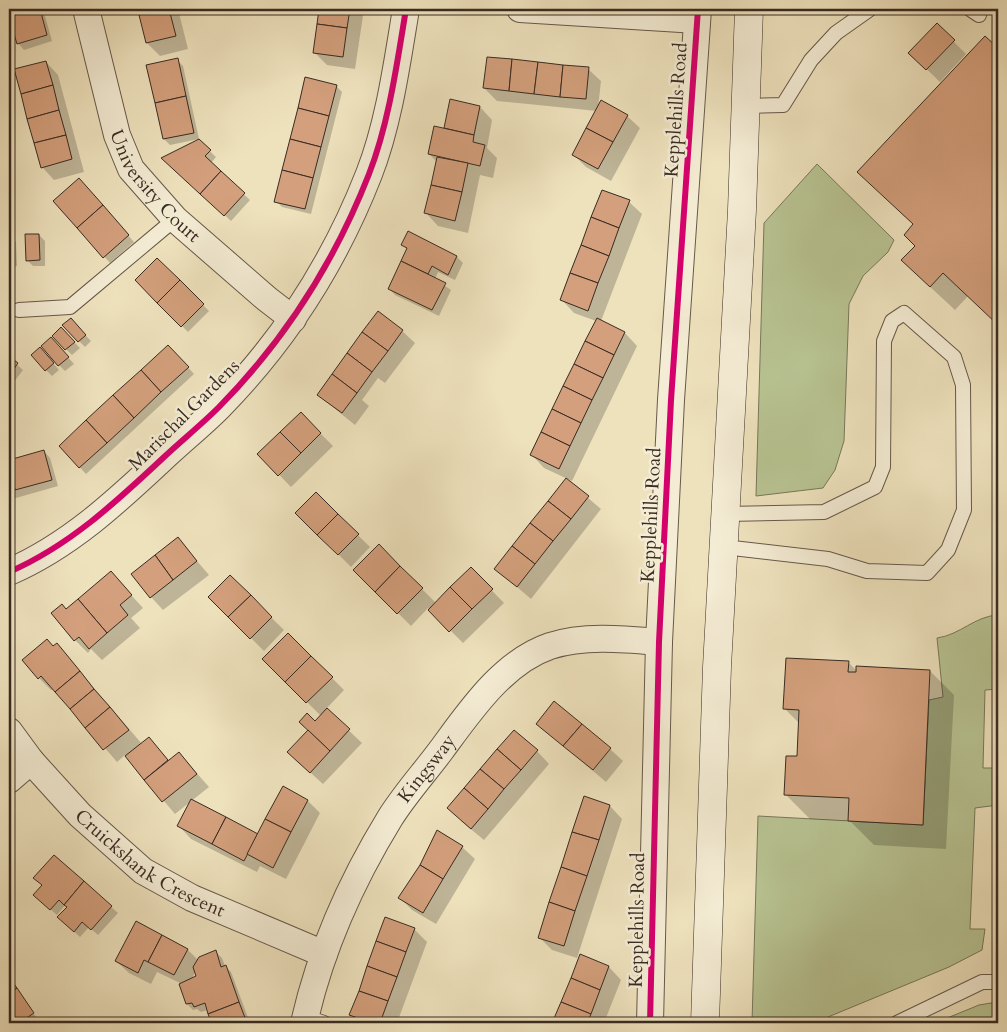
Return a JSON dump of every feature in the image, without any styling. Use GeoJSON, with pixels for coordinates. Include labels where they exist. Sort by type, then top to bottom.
{"type":"FeatureCollection","features":[{"type":"Feature","properties":{"kind":"street","name":"University Court"},"geometry":{"type":"LineString","coordinates":[[86,9],[117,135],[131,169],[175,219],[267,299],[293,319]]}},
{"type":"Feature","properties":{"kind":"street","name":"Marischal Gardens"},"geometry":{"type":"LineString","coordinates":[[9,572],[75,534],[116,501],[219,407],[293,319],[327,264],[370,173],[392,93],[406,9]]}},
{"type":"Feature","properties":{"kind":"street"},"geometry":{"type":"LineString","coordinates":[[520,9],[698,14]]}},
{"type":"Feature","properties":{"kind":"street"},"geometry":{"type":"LineString","coordinates":[[705,1023],[717,667],[748,106],[749,9]]}},
{"type":"Feature","properties":{"kind":"street","name":"Kepplehills Road"},"geometry":{"type":"LineString","coordinates":[[650,1023],[659,642],[671,400],[698,14]]}},
{"type":"Feature","properties":{"kind":"street","name":"Kingsway"},"geometry":{"type":"LineString","coordinates":[[311,1021],[324,954],[362,868],[391,817],[470,712],[506,674],[527,657],[550,646],[595,639],[659,642]]}},
{"type":"Feature","properties":{"kind":"street","name":"Cruickshank Crescent"},"geometry":{"type":"LineString","coordinates":[[9,731],[31,761],[80,815],[143,871],[192,898],[324,954]]}},
{"type":"Feature","properties":{"kind":"street"},"geometry":{"type":"LineString","coordinates":[[9,780],[31,761]]}},
{"type":"Feature","properties":{"kind":"lane"},"geometry":{"type":"LineString","coordinates":[[748,106],[784,105],[812,60],[836,33],[870,9]]}},
{"type":"Feature","properties":{"kind":"lane"},"geometry":{"type":"LineString","coordinates":[[19,310],[70,307],[175,219]]}},
{"type":"Feature","properties":{"kind":"lane"},"geometry":{"type":"LineString","coordinates":[[724,547],[828,559],[867,571],[927,573],[948,550],[964,510],[962,385],[954,357],[904,314],[892,321],[884,341],[883,467],[875,487],[824,512],[726,514]]}},
{"type":"Feature","properties":{"kind":"lane"},"geometry":{"type":"LineString","coordinates":[[897,1023],[982,982],[998,982]]}},
{"type":"Feature","properties":{"kind":"green space"},"geometry":{"type":"Polygon","coordinates":[[[817,164],[894,240],[888,252],[863,276],[849,304],[844,441],[835,470],[823,488],[756,496],[764,223],[817,164]]]}},
{"type":"Feature","properties":{"kind":"green space"},"geometry":{"type":"Polygon","coordinates":[[[998,615],[998,689],[985,690],[983,768],[998,768],[998,805],[975,808],[970,929],[985,929],[982,950],[949,967],[828,1017],[825,1023],[752,1023],[758,816],[923,825],[929,700],[943,697],[937,638],[953,633],[982,619],[998,615]]]}},
{"type":"Feature","properties":{"kind":"green space"},"geometry":{"type":"Polygon","coordinates":[[[991,1003],[998,1005],[998,1023],[935,1023],[979,1005],[991,1003]]]}},
{"type":"Feature","properties":{"kind":"building"},"geometry":{"type":"Polygon","coordinates":[[[9,9],[40,9],[47,35],[17,44],[9,17],[9,9]]]}},
{"type":"Feature","properties":{"kind":"building"},"geometry":{"type":"Polygon","coordinates":[[[138,9],[165,9],[139,15],[138,9]]]}},
{"type":"Feature","properties":{"kind":"building"},"geometry":{"type":"Polygon","coordinates":[[[169,9],[176,36],[146,43],[139,15],[169,9]]]}},
{"type":"Feature","properties":{"kind":"building"},"geometry":{"type":"Polygon","coordinates":[[[319,9],[350,9],[347,28],[317,24],[319,9]]]}},
{"type":"Feature","properties":{"kind":"building"},"geometry":{"type":"Polygon","coordinates":[[[937,23],[955,40],[926,70],[908,53],[937,23]]]}},
{"type":"Feature","properties":{"kind":"building"},"geometry":{"type":"Polygon","coordinates":[[[317,24],[347,28],[343,57],[313,53],[317,24]]]}},
{"type":"Feature","properties":{"kind":"building"},"geometry":{"type":"Polygon","coordinates":[[[985,36],[998,48],[998,325],[943,273],[930,287],[901,260],[915,246],[904,235],[913,224],[857,172],[985,36]]]}},
{"type":"Feature","properties":{"kind":"building"},"geometry":{"type":"Polygon","coordinates":[[[487,57],[512,59],[509,91],[483,88],[487,57]]]}},
{"type":"Feature","properties":{"kind":"building"},"geometry":{"type":"Polygon","coordinates":[[[178,58],[186,96],[155,103],[146,65],[178,58]]]}},
{"type":"Feature","properties":{"kind":"building"},"geometry":{"type":"Polygon","coordinates":[[[512,59],[538,62],[534,94],[509,91],[512,59]]]}},
{"type":"Feature","properties":{"kind":"building"},"geometry":{"type":"Polygon","coordinates":[[[46,61],[53,85],[21,94],[14,69],[46,61]]]}},
{"type":"Feature","properties":{"kind":"building"},"geometry":{"type":"Polygon","coordinates":[[[538,62],[563,65],[560,97],[534,94],[538,62]]]}},
{"type":"Feature","properties":{"kind":"building"},"geometry":{"type":"Polygon","coordinates":[[[563,65],[589,67],[586,99],[560,97],[563,65]]]}},
{"type":"Feature","properties":{"kind":"building"},"geometry":{"type":"Polygon","coordinates":[[[305,77],[337,85],[329,116],[298,108],[305,77]]]}},
{"type":"Feature","properties":{"kind":"building"},"geometry":{"type":"Polygon","coordinates":[[[53,85],[59,110],[27,119],[21,94],[53,85]]]}},
{"type":"Feature","properties":{"kind":"building"},"geometry":{"type":"Polygon","coordinates":[[[186,96],[194,133],[163,139],[155,103],[186,96]]]}},
{"type":"Feature","properties":{"kind":"building"},"geometry":{"type":"Polygon","coordinates":[[[450,99],[480,106],[474,135],[444,128],[450,99]]]}},
{"type":"Feature","properties":{"kind":"building"},"geometry":{"type":"Polygon","coordinates":[[[601,100],[628,115],[613,142],[586,128],[601,100]]]}},
{"type":"Feature","properties":{"kind":"building"},"geometry":{"type":"Polygon","coordinates":[[[298,108],[329,116],[321,147],[290,139],[298,108]]]}},
{"type":"Feature","properties":{"kind":"building"},"geometry":{"type":"Polygon","coordinates":[[[59,110],[66,135],[34,143],[27,119],[59,110]]]}},
{"type":"Feature","properties":{"kind":"building"},"geometry":{"type":"Polygon","coordinates":[[[434,126],[474,135],[473,142],[485,145],[480,166],[428,154],[434,126]]]}},
{"type":"Feature","properties":{"kind":"building"},"geometry":{"type":"Polygon","coordinates":[[[586,128],[613,142],[598,169],[572,155],[586,128]]]}},
{"type":"Feature","properties":{"kind":"building"},"geometry":{"type":"Polygon","coordinates":[[[66,135],[72,159],[41,168],[34,143],[66,135]]]}},
{"type":"Feature","properties":{"kind":"building"},"geometry":{"type":"Polygon","coordinates":[[[199,139],[211,150],[205,156],[221,171],[200,194],[161,158],[199,139]]]}},
{"type":"Feature","properties":{"kind":"building"},"geometry":{"type":"Polygon","coordinates":[[[290,139],[321,147],[313,178],[282,170],[290,139]]]}},
{"type":"Feature","properties":{"kind":"building"},"geometry":{"type":"Polygon","coordinates":[[[437,157],[468,163],[462,192],[431,185],[437,157]]]}},
{"type":"Feature","properties":{"kind":"building"},"geometry":{"type":"Polygon","coordinates":[[[282,170],[313,178],[305,209],[274,202],[282,170]]]}},
{"type":"Feature","properties":{"kind":"building"},"geometry":{"type":"Polygon","coordinates":[[[221,171],[245,193],[224,216],[200,194],[221,171]]]}},
{"type":"Feature","properties":{"kind":"building"},"geometry":{"type":"Polygon","coordinates":[[[79,178],[103,205],[77,228],[53,201],[79,178]]]}},
{"type":"Feature","properties":{"kind":"building"},"geometry":{"type":"Polygon","coordinates":[[[431,185],[462,192],[455,221],[424,213],[431,185]]]}},
{"type":"Feature","properties":{"kind":"building"},"geometry":{"type":"Polygon","coordinates":[[[602,190],[630,200],[619,228],[591,217],[602,190]]]}},
{"type":"Feature","properties":{"kind":"building"},"geometry":{"type":"Polygon","coordinates":[[[103,205],[129,235],[103,258],[77,228],[103,205]]]}},
{"type":"Feature","properties":{"kind":"building"},"geometry":{"type":"Polygon","coordinates":[[[591,217],[619,228],[609,256],[581,245],[591,217]]]}},
{"type":"Feature","properties":{"kind":"building"},"geometry":{"type":"Polygon","coordinates":[[[408,231],[457,256],[448,275],[432,266],[428,274],[401,261],[407,248],[401,245],[408,231]]]}},
{"type":"Feature","properties":{"kind":"building"},"geometry":{"type":"Polygon","coordinates":[[[25,234],[39,234],[40,260],[26,261],[25,234]]]}},
{"type":"Feature","properties":{"kind":"building"},"geometry":{"type":"Polygon","coordinates":[[[581,245],[609,256],[598,283],[570,273],[581,245]]]}},
{"type":"Feature","properties":{"kind":"building"},"geometry":{"type":"Polygon","coordinates":[[[157,258],[180,280],[157,303],[135,280],[157,258]]]}},
{"type":"Feature","properties":{"kind":"building"},"geometry":{"type":"Polygon","coordinates":[[[401,261],[446,283],[432,310],[388,289],[401,261]]]}},
{"type":"Feature","properties":{"kind":"building"},"geometry":{"type":"Polygon","coordinates":[[[570,273],[598,283],[588,311],[560,300],[570,273]]]}},
{"type":"Feature","properties":{"kind":"building"},"geometry":{"type":"Polygon","coordinates":[[[180,280],[204,304],[181,327],[157,303],[180,280]]]}},
{"type":"Feature","properties":{"kind":"building"},"geometry":{"type":"Polygon","coordinates":[[[378,311],[403,330],[388,351],[362,332],[378,311]]]}},
{"type":"Feature","properties":{"kind":"building"},"geometry":{"type":"Polygon","coordinates":[[[71,318],[86,335],[78,342],[62,325],[71,318]]]}},
{"type":"Feature","properties":{"kind":"building"},"geometry":{"type":"Polygon","coordinates":[[[597,318],[625,332],[614,355],[585,341],[597,318]]]}},
{"type":"Feature","properties":{"kind":"building"},"geometry":{"type":"Polygon","coordinates":[[[61,327],[75,342],[65,350],[52,336],[61,327]]]}},
{"type":"Feature","properties":{"kind":"building"},"geometry":{"type":"Polygon","coordinates":[[[362,332],[388,351],[372,372],[347,353],[362,332]]]}},
{"type":"Feature","properties":{"kind":"building"},"geometry":{"type":"Polygon","coordinates":[[[51,337],[69,357],[58,366],[41,346],[51,337]]]}},
{"type":"Feature","properties":{"kind":"building"},"geometry":{"type":"Polygon","coordinates":[[[585,341],[614,355],[603,378],[574,364],[585,341]]]}},
{"type":"Feature","properties":{"kind":"building"},"geometry":{"type":"Polygon","coordinates":[[[168,345],[189,367],[161,392],[141,370],[168,345]]]}},
{"type":"Feature","properties":{"kind":"building"},"geometry":{"type":"Polygon","coordinates":[[[40,347],[54,363],[45,371],[31,355],[40,347]]]}},
{"type":"Feature","properties":{"kind":"building"},"geometry":{"type":"Polygon","coordinates":[[[347,353],[372,372],[357,393],[332,374],[347,353]]]}},
{"type":"Feature","properties":{"kind":"building"},"geometry":{"type":"Polygon","coordinates":[[[9,356],[18,363],[9,376],[9,356]]]}},
{"type":"Feature","properties":{"kind":"building"},"geometry":{"type":"Polygon","coordinates":[[[574,364],[603,378],[592,400],[563,386],[574,364]]]}},
{"type":"Feature","properties":{"kind":"building"},"geometry":{"type":"Polygon","coordinates":[[[141,370],[161,392],[134,418],[113,395],[141,370]]]}},
{"type":"Feature","properties":{"kind":"building"},"geometry":{"type":"Polygon","coordinates":[[[332,374],[357,393],[342,413],[317,395],[332,374]]]}},
{"type":"Feature","properties":{"kind":"building"},"geometry":{"type":"Polygon","coordinates":[[[563,386],[592,400],[581,423],[552,409],[563,386]]]}},
{"type":"Feature","properties":{"kind":"building"},"geometry":{"type":"Polygon","coordinates":[[[113,395],[134,418],[107,443],[86,420],[113,395]]]}},
{"type":"Feature","properties":{"kind":"building"},"geometry":{"type":"Polygon","coordinates":[[[552,409],[581,423],[570,446],[541,432],[552,409]]]}},
{"type":"Feature","properties":{"kind":"building"},"geometry":{"type":"Polygon","coordinates":[[[301,412],[321,433],[301,453],[280,432],[301,412]]]}},
{"type":"Feature","properties":{"kind":"building"},"geometry":{"type":"Polygon","coordinates":[[[86,420],[107,443],[79,468],[59,446],[86,420]]]}},
{"type":"Feature","properties":{"kind":"building"},"geometry":{"type":"Polygon","coordinates":[[[280,432],[301,453],[278,476],[257,454],[280,432]]]}},
{"type":"Feature","properties":{"kind":"building"},"geometry":{"type":"Polygon","coordinates":[[[541,432],[570,446],[559,469],[530,455],[541,432]]]}},
{"type":"Feature","properties":{"kind":"building"},"geometry":{"type":"Polygon","coordinates":[[[44,450],[52,480],[15,490],[9,460],[44,450]]]}},
{"type":"Feature","properties":{"kind":"building"},"geometry":{"type":"Polygon","coordinates":[[[9,466],[15,490],[9,492],[9,466]]]}},
{"type":"Feature","properties":{"kind":"building"},"geometry":{"type":"Polygon","coordinates":[[[566,478],[589,496],[571,519],[548,501],[566,478]]]}},
{"type":"Feature","properties":{"kind":"building"},"geometry":{"type":"Polygon","coordinates":[[[316,492],[338,514],[317,535],[295,513],[316,492]]]}},
{"type":"Feature","properties":{"kind":"building"},"geometry":{"type":"Polygon","coordinates":[[[548,501],[571,519],[553,541],[530,523],[548,501]]]}},
{"type":"Feature","properties":{"kind":"building"},"geometry":{"type":"Polygon","coordinates":[[[338,514],[359,534],[338,555],[317,535],[338,514]]]}},
{"type":"Feature","properties":{"kind":"building"},"geometry":{"type":"Polygon","coordinates":[[[530,523],[553,541],[535,564],[512,546],[530,523]]]}},
{"type":"Feature","properties":{"kind":"building"},"geometry":{"type":"Polygon","coordinates":[[[178,537],[197,561],[173,580],[155,555],[178,537]]]}},
{"type":"Feature","properties":{"kind":"building"},"geometry":{"type":"Polygon","coordinates":[[[379,544],[400,566],[375,592],[353,570],[379,544]]]}},
{"type":"Feature","properties":{"kind":"building"},"geometry":{"type":"Polygon","coordinates":[[[512,546],[535,564],[517,587],[494,569],[512,546]]]}},
{"type":"Feature","properties":{"kind":"building"},"geometry":{"type":"Polygon","coordinates":[[[155,555],[173,580],[150,598],[131,574],[155,555]]]}},
{"type":"Feature","properties":{"kind":"building"},"geometry":{"type":"Polygon","coordinates":[[[400,566],[423,588],[397,614],[375,592],[400,566]]]}},
{"type":"Feature","properties":{"kind":"building"},"geometry":{"type":"Polygon","coordinates":[[[471,567],[493,589],[472,609],[450,587],[471,567]]]}},
{"type":"Feature","properties":{"kind":"building"},"geometry":{"type":"Polygon","coordinates":[[[111,571],[132,595],[120,605],[128,615],[107,633],[78,599],[111,571]]]}},
{"type":"Feature","properties":{"kind":"building"},"geometry":{"type":"Polygon","coordinates":[[[230,575],[251,595],[228,617],[208,597],[230,575]]]}},
{"type":"Feature","properties":{"kind":"building"},"geometry":{"type":"Polygon","coordinates":[[[450,587],[472,609],[449,632],[428,610],[450,587]]]}},
{"type":"Feature","properties":{"kind":"building"},"geometry":{"type":"Polygon","coordinates":[[[251,595],[272,617],[250,639],[228,617],[251,595]]]}},
{"type":"Feature","properties":{"kind":"building"},"geometry":{"type":"Polygon","coordinates":[[[78,599],[107,633],[89,649],[79,637],[74,641],[51,613],[62,604],[66,609],[78,599]]]}},
{"type":"Feature","properties":{"kind":"building"},"geometry":{"type":"Polygon","coordinates":[[[288,633],[311,656],[285,682],[262,659],[288,633]]]}},
{"type":"Feature","properties":{"kind":"building"},"geometry":{"type":"Polygon","coordinates":[[[47,639],[53,646],[57,643],[80,671],[55,692],[41,676],[38,679],[22,660],[47,639]]]}},
{"type":"Feature","properties":{"kind":"building"},"geometry":{"type":"Polygon","coordinates":[[[311,656],[333,677],[306,703],[285,682],[311,656]]]}},
{"type":"Feature","properties":{"kind":"building"},"geometry":{"type":"Polygon","coordinates":[[[786,658],[849,661],[848,672],[856,672],[856,666],[930,670],[923,825],[848,821],[849,798],[784,795],[786,756],[797,756],[799,710],[783,709],[786,658]]]}},
{"type":"Feature","properties":{"kind":"building"},"geometry":{"type":"Polygon","coordinates":[[[80,671],[94,689],[70,709],[55,692],[80,671]]]}},
{"type":"Feature","properties":{"kind":"building"},"geometry":{"type":"Polygon","coordinates":[[[94,689],[110,707],[85,728],[70,709],[94,689]]]}},
{"type":"Feature","properties":{"kind":"building"},"geometry":{"type":"Polygon","coordinates":[[[554,701],[582,724],[563,746],[536,724],[554,701]]]}},
{"type":"Feature","properties":{"kind":"building"},"geometry":{"type":"Polygon","coordinates":[[[110,707],[129,730],[103,750],[85,728],[110,707]]]}},
{"type":"Feature","properties":{"kind":"building"},"geometry":{"type":"Polygon","coordinates":[[[327,708],[350,729],[330,751],[299,722],[307,713],[315,721],[327,708]]]}},
{"type":"Feature","properties":{"kind":"building"},"geometry":{"type":"Polygon","coordinates":[[[582,724],[611,748],[593,770],[563,746],[582,724]]]}},
{"type":"Feature","properties":{"kind":"building"},"geometry":{"type":"Polygon","coordinates":[[[308,730],[330,751],[310,773],[287,752],[308,730]]]}},
{"type":"Feature","properties":{"kind":"building"},"geometry":{"type":"Polygon","coordinates":[[[514,730],[538,750],[521,770],[497,749],[514,730]]]}},
{"type":"Feature","properties":{"kind":"building"},"geometry":{"type":"Polygon","coordinates":[[[149,737],[168,760],[144,780],[125,756],[149,737]]]}},
{"type":"Feature","properties":{"kind":"building"},"geometry":{"type":"Polygon","coordinates":[[[497,749],[521,770],[504,789],[480,769],[497,749]]]}},
{"type":"Feature","properties":{"kind":"building"},"geometry":{"type":"Polygon","coordinates":[[[179,752],[197,774],[162,802],[144,780],[179,752]]]}},
{"type":"Feature","properties":{"kind":"building"},"geometry":{"type":"Polygon","coordinates":[[[480,769],[504,789],[488,809],[464,788],[480,769]]]}},
{"type":"Feature","properties":{"kind":"building"},"geometry":{"type":"Polygon","coordinates":[[[283,786],[308,800],[291,832],[265,819],[283,786]]]}},
{"type":"Feature","properties":{"kind":"building"},"geometry":{"type":"Polygon","coordinates":[[[464,788],[488,809],[471,829],[447,808],[464,788]]]}},
{"type":"Feature","properties":{"kind":"building"},"geometry":{"type":"Polygon","coordinates":[[[584,796],[610,805],[599,840],[572,832],[584,796]]]}},
{"type":"Feature","properties":{"kind":"building"},"geometry":{"type":"Polygon","coordinates":[[[191,799],[226,817],[212,844],[177,826],[191,799]]]}},
{"type":"Feature","properties":{"kind":"building"},"geometry":{"type":"Polygon","coordinates":[[[226,817],[258,834],[244,861],[212,844],[226,817]]]}},
{"type":"Feature","properties":{"kind":"building"},"geometry":{"type":"Polygon","coordinates":[[[265,819],[291,832],[273,868],[247,854],[265,819]]]}},
{"type":"Feature","properties":{"kind":"building"},"geometry":{"type":"Polygon","coordinates":[[[437,830],[463,846],[443,879],[420,865],[437,830]]]}},
{"type":"Feature","properties":{"kind":"building"},"geometry":{"type":"Polygon","coordinates":[[[572,832],[599,840],[587,876],[561,867],[572,832]]]}},
{"type":"Feature","properties":{"kind":"building"},"geometry":{"type":"Polygon","coordinates":[[[54,855],[84,881],[64,905],[59,900],[50,910],[33,895],[42,885],[33,878],[54,855]]]}},
{"type":"Feature","properties":{"kind":"building"},"geometry":{"type":"Polygon","coordinates":[[[420,865],[443,879],[423,913],[398,898],[420,865]]]}},
{"type":"Feature","properties":{"kind":"building"},"geometry":{"type":"Polygon","coordinates":[[[561,867],[587,876],[575,911],[549,902],[561,867]]]}},
{"type":"Feature","properties":{"kind":"building"},"geometry":{"type":"Polygon","coordinates":[[[84,881],[112,906],[91,930],[82,922],[74,932],[57,917],[67,907],[64,905],[84,881]]]}},
{"type":"Feature","properties":{"kind":"building"},"geometry":{"type":"Polygon","coordinates":[[[549,902],[575,911],[564,946],[538,938],[549,902]]]}},
{"type":"Feature","properties":{"kind":"building"},"geometry":{"type":"Polygon","coordinates":[[[385,917],[415,928],[406,952],[376,941],[385,917]]]}},
{"type":"Feature","properties":{"kind":"building"},"geometry":{"type":"Polygon","coordinates":[[[136,921],[162,935],[148,962],[144,960],[138,973],[115,961],[136,921]]]}},
{"type":"Feature","properties":{"kind":"building"},"geometry":{"type":"Polygon","coordinates":[[[162,935],[188,949],[174,975],[148,962],[162,935]]]}},
{"type":"Feature","properties":{"kind":"building"},"geometry":{"type":"Polygon","coordinates":[[[376,941],[406,952],[397,977],[367,966],[376,941]]]}},
{"type":"Feature","properties":{"kind":"building"},"geometry":{"type":"Polygon","coordinates":[[[216,950],[221,967],[226,965],[239,1002],[208,1014],[205,1003],[194,1007],[192,1003],[186,1004],[179,984],[196,976],[193,967],[199,957],[216,950]]]}},
{"type":"Feature","properties":{"kind":"building"},"geometry":{"type":"Polygon","coordinates":[[[580,954],[609,966],[600,990],[571,978],[580,954]]]}},
{"type":"Feature","properties":{"kind":"building"},"geometry":{"type":"Polygon","coordinates":[[[367,966],[397,977],[388,1001],[359,991],[367,966]]]}},
{"type":"Feature","properties":{"kind":"building"},"geometry":{"type":"Polygon","coordinates":[[[9,977],[17,988],[9,994],[9,977]]]}},
{"type":"Feature","properties":{"kind":"building"},"geometry":{"type":"Polygon","coordinates":[[[571,978],[600,990],[591,1014],[561,1002],[571,978]]]}},
{"type":"Feature","properties":{"kind":"building"},"geometry":{"type":"Polygon","coordinates":[[[17,988],[34,1013],[19,1023],[9,1023],[9,994],[17,988]]]}},
{"type":"Feature","properties":{"kind":"building"},"geometry":{"type":"Polygon","coordinates":[[[359,991],[388,1001],[380,1023],[373,1023],[349,1015],[359,991]]]}},
{"type":"Feature","properties":{"kind":"building"},"geometry":{"type":"Polygon","coordinates":[[[239,1002],[247,1023],[212,1023],[208,1014],[239,1002]]]}},
{"type":"Feature","properties":{"kind":"building"},"geometry":{"type":"Polygon","coordinates":[[[561,1002],[591,1014],[587,1023],[552,1023],[561,1002]]]}},
{"type":"Feature","properties":{"kind":"cycle path"},"geometry":{"type":"LineString","coordinates":[[9,572],[72,536],[128,491],[219,407],[243,382],[286,327],[324,269],[369,174],[387,114],[406,9]]}},
{"type":"Feature","properties":{"kind":"cycle path"},"geometry":{"type":"LineString","coordinates":[[650,1023],[659,642],[671,400],[698,9]]}}]}
